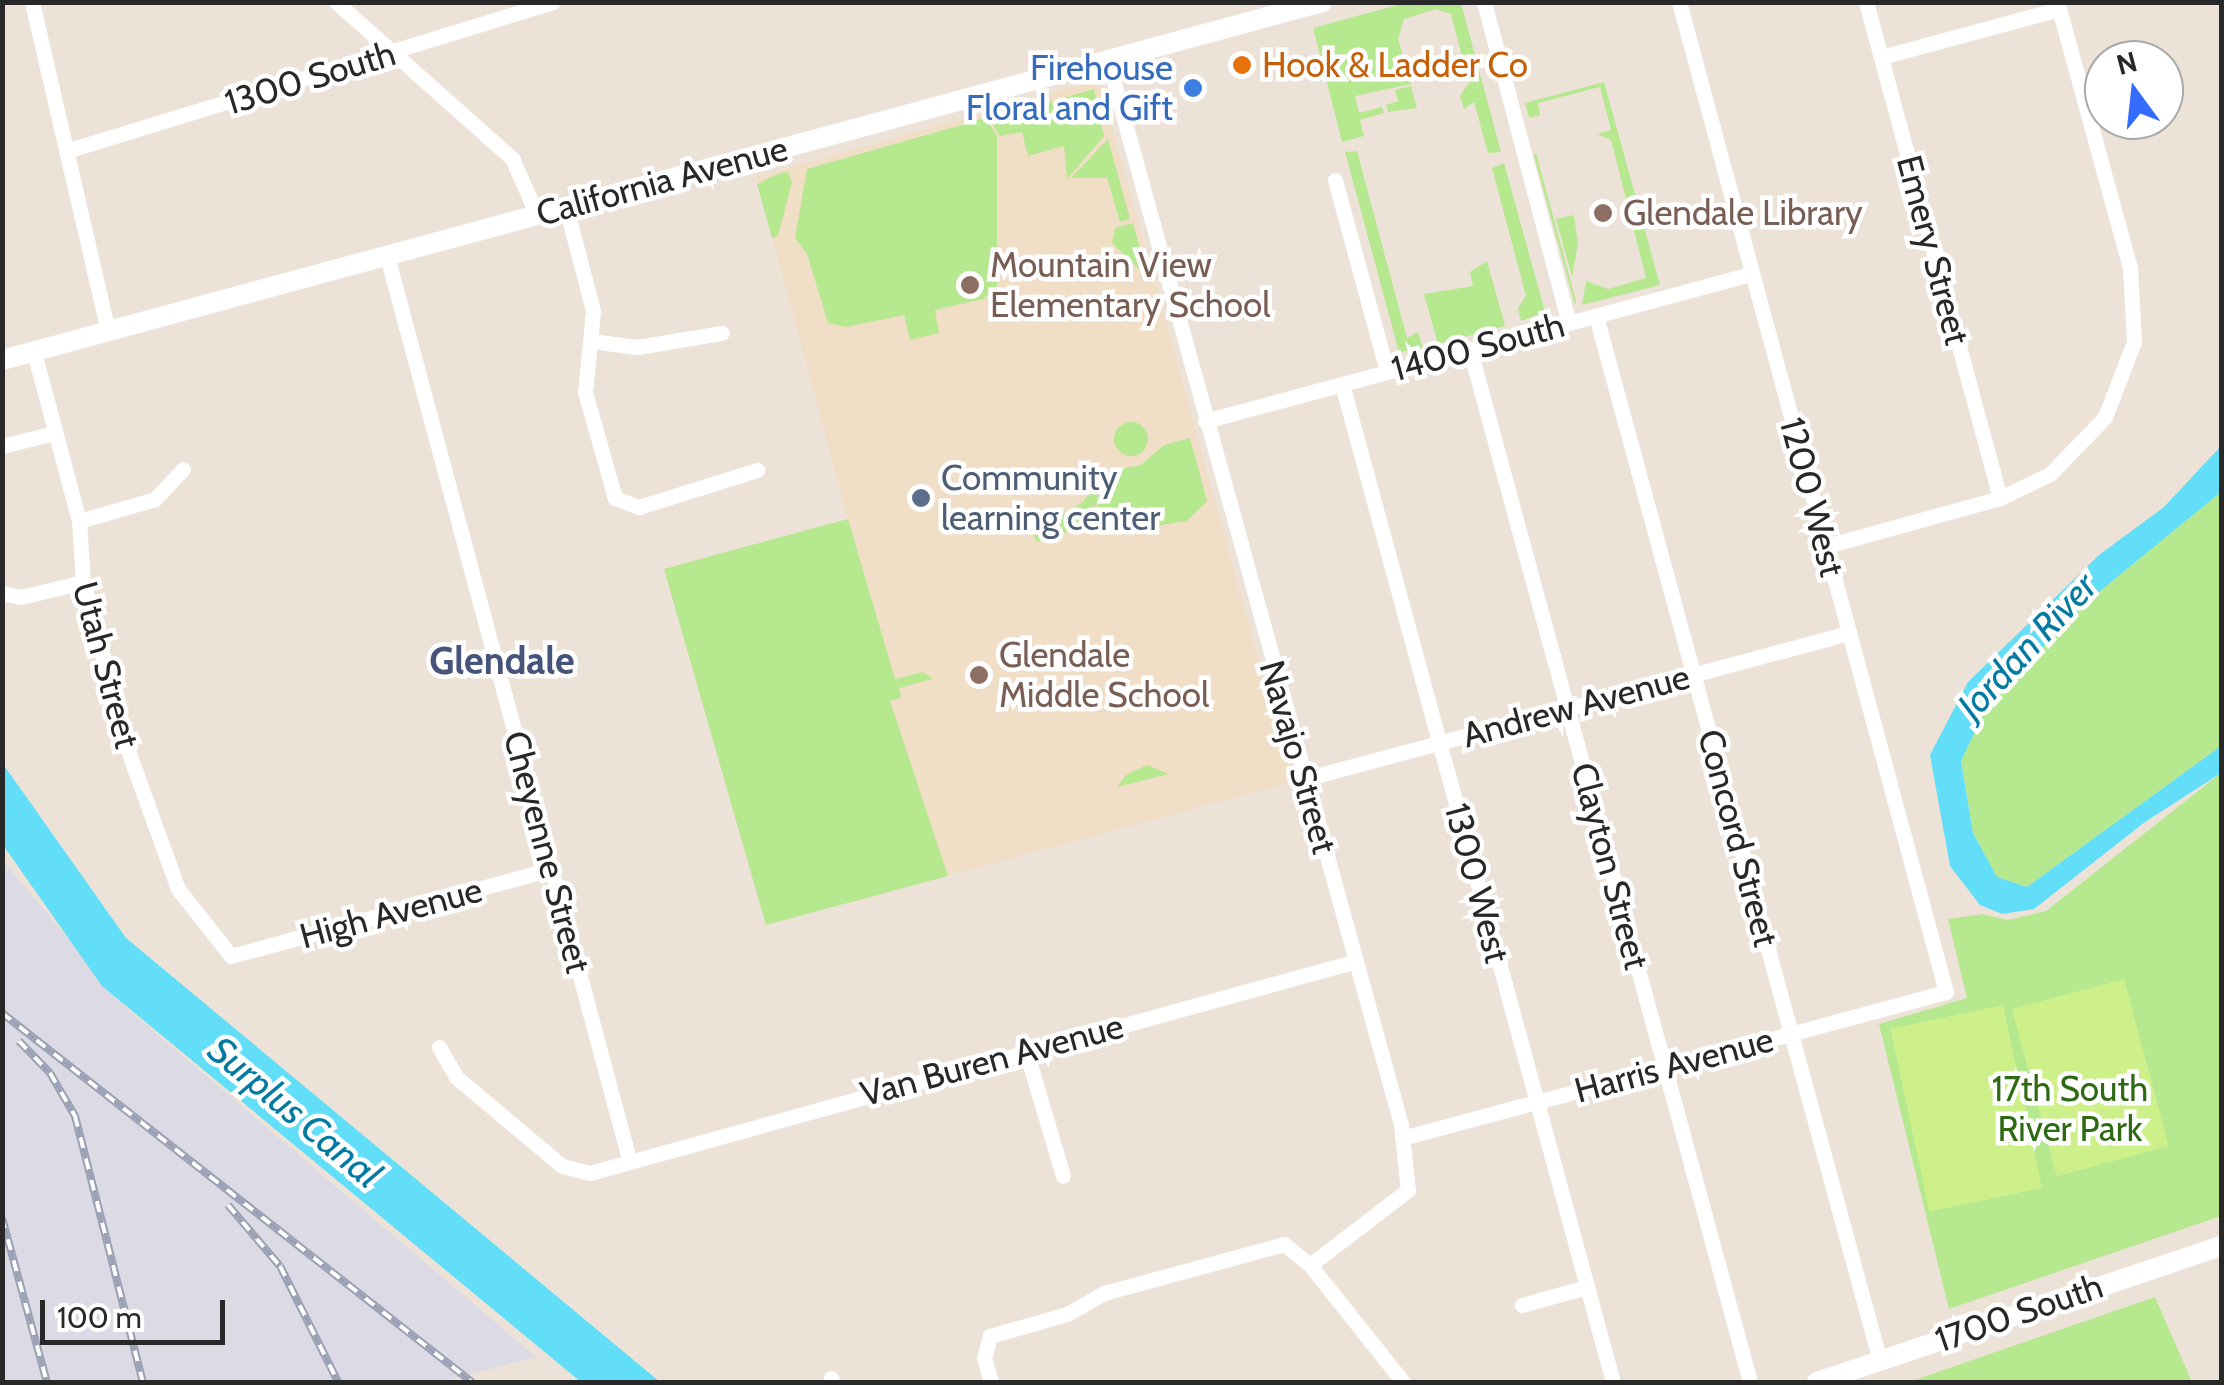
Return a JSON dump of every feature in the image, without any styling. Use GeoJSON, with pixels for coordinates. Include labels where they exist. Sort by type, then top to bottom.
{"type":"FeatureCollection","features":[{"type":"Feature","properties":{"kind":"main road","name":"California Avenue"},"geometry":{"type":"LineString","coordinates":[[2,360],[1314,4]]}},
{"type":"Feature","properties":{"kind":"main road","name":"1700 South"},"geometry":{"type":"LineString","coordinates":[[1817,1382],[2222,1246]]}},
{"type":"Feature","properties":{"kind":"street"},"geometry":{"type":"LineString","coordinates":[[32,2],[108,332]]}},
{"type":"Feature","properties":{"kind":"street"},"geometry":{"type":"LineString","coordinates":[[336,2],[512,158],[537,215]]}},
{"type":"Feature","properties":{"kind":"street","name":"1300 South"},"geometry":{"type":"LineString","coordinates":[[66,151],[553,2]]}},
{"type":"Feature","properties":{"kind":"street"},"geometry":{"type":"LineString","coordinates":[[1484,2],[1569,323]]}},
{"type":"Feature","properties":{"kind":"street","name":"1200 West"},"geometry":{"type":"LineString","coordinates":[[1678,2],[1946,992]]}},
{"type":"Feature","properties":{"kind":"street","name":"Emery Street"},"geometry":{"type":"LineString","coordinates":[[1866,2],[2000,498]]}},
{"type":"Feature","properties":{"kind":"street"},"geometry":{"type":"LineString","coordinates":[[1881,56],[2059,9],[2084,79]]}},
{"type":"Feature","properties":{"kind":"street","name":"Navajo Street"},"geometry":{"type":"LineString","coordinates":[[1108,60],[1402,1138],[1408,1190],[1310,1265]]}},
{"type":"Feature","properties":{"kind":"street"},"geometry":{"type":"LineString","coordinates":[[1826,546],[2000,498],[2050,474],[2086,442],[2105,417],[2134,342],[2130,268],[2102,140]]}},
{"type":"Feature","properties":{"kind":"street"},"geometry":{"type":"LineString","coordinates":[[1335,180],[1387,372]]}},
{"type":"Feature","properties":{"kind":"street"},"geometry":{"type":"LineString","coordinates":[[566,207],[590,297],[585,392],[622,505],[658,502],[757,470]]}},
{"type":"Feature","properties":{"kind":"street","name":"Cheyenne Street"},"geometry":{"type":"LineString","coordinates":[[387,256],[629,1159]]}},
{"type":"Feature","properties":{"kind":"street","name":"1400 South"},"geometry":{"type":"LineString","coordinates":[[1206,421],[1751,274]]}},
{"type":"Feature","properties":{"kind":"street","name":"Concord Street"},"geometry":{"type":"LineString","coordinates":[[1596,316],[1880,1360]]}},
{"type":"Feature","properties":{"kind":"street"},"geometry":{"type":"LineString","coordinates":[[590,341],[638,347],[722,333]]}},
{"type":"Feature","properties":{"kind":"street","name":"Clayton Street"},"geometry":{"type":"LineString","coordinates":[[1470,350],[1750,1382]]}},
{"type":"Feature","properties":{"kind":"street","name":"Utah Street"},"geometry":{"type":"LineString","coordinates":[[34,352],[78,521],[82,582],[132,762],[153,806],[178,889],[232,956]]}},
{"type":"Feature","properties":{"kind":"street","name":"1300 West"},"geometry":{"type":"LineString","coordinates":[[1342,384],[1613,1382]]}},
{"type":"Feature","properties":{"kind":"street"},"geometry":{"type":"LineString","coordinates":[[2,446],[54,432]]}},
{"type":"Feature","properties":{"kind":"street"},"geometry":{"type":"LineString","coordinates":[[78,521],[154,498],[183,469]]}},
{"type":"Feature","properties":{"kind":"street"},"geometry":{"type":"LineString","coordinates":[[2,593],[21,597],[82,582]]}},
{"type":"Feature","properties":{"kind":"street","name":"Andrew Avenue"},"geometry":{"type":"LineString","coordinates":[[1304,779],[1849,633]]}},
{"type":"Feature","properties":{"kind":"street","name":"High Avenue"},"geometry":{"type":"LineString","coordinates":[[232,956],[551,870]]}},
{"type":"Feature","properties":{"kind":"street","name":"Van Buren Avenue"},"geometry":{"type":"LineString","coordinates":[[439,1046],[456,1077],[562,1166],[590,1173],[629,1159],[1356,961]]}},
{"type":"Feature","properties":{"kind":"street","name":"Harris Avenue"},"geometry":{"type":"LineString","coordinates":[[1402,1138],[1946,992]]}},
{"type":"Feature","properties":{"kind":"street"},"geometry":{"type":"LineString","coordinates":[[1026,1051],[1063,1176]]}},
{"type":"Feature","properties":{"kind":"street"},"geometry":{"type":"LineString","coordinates":[[991,1382],[984,1358],[990,1336],[1067,1314],[1104,1293],[1279,1245],[1292,1246],[1310,1265],[1403,1382]]}},
{"type":"Feature","properties":{"kind":"street"},"geometry":{"type":"LineString","coordinates":[[1522,1305],[1587,1287]]}},
{"type":"Feature","properties":{"kind":"shaded area","name":"Glendale Middle School"},"geometry":{"type":"Polygon","coordinates":[[[1099,80],[1292,782],[766,925],[664,569],[848,519],[756,177],[1099,80]]]}},
{"type":"Feature","properties":{"kind":"shaded area"},"geometry":{"type":"Polygon","coordinates":[[[2,859],[124,1006],[536,1357],[441,1382],[3,1382],[2,859]]]}},
{"type":"Feature","properties":{"kind":"green space"},"geometry":{"type":"Polygon","coordinates":[[[1408,2],[1461,3],[1501,152],[1488,153],[1474,102],[1464,109],[1460,96],[1469,83],[1451,14],[1436,9],[1404,19],[1398,39],[1411,84],[1355,96],[1359,113],[1382,107],[1384,113],[1360,120],[1364,136],[1342,142],[1313,28],[1408,2]]]}},
{"type":"Feature","properties":{"kind":"green space"},"geometry":{"type":"Polygon","coordinates":[[[1604,82],[1660,285],[1582,305],[1586,281],[1608,289],[1646,278],[1611,140],[1597,134],[1611,130],[1600,87],[1538,103],[1540,115],[1529,118],[1525,103],[1604,82]]]}},
{"type":"Feature","properties":{"kind":"green space"},"geometry":{"type":"Polygon","coordinates":[[[1411,86],[1417,108],[1388,112],[1386,105],[1398,101],[1395,90],[1411,86]]]}},
{"type":"Feature","properties":{"kind":"green space"},"geometry":{"type":"Polygon","coordinates":[[[1094,89],[1104,136],[1067,179],[1064,146],[1028,156],[1022,132],[999,136],[990,119],[1094,89]]]}},
{"type":"Feature","properties":{"kind":"green space"},"geometry":{"type":"Polygon","coordinates":[[[986,118],[997,136],[997,286],[983,299],[935,310],[939,333],[910,340],[904,315],[846,327],[828,323],[807,254],[795,238],[807,169],[986,118]]]}},
{"type":"Feature","properties":{"kind":"green space"},"geometry":{"type":"Polygon","coordinates":[[[1108,139],[1130,219],[1120,222],[1107,178],[1071,178],[1108,139]]]}},
{"type":"Feature","properties":{"kind":"green space"},"geometry":{"type":"Polygon","coordinates":[[[1357,151],[1407,338],[1418,332],[1423,348],[1399,352],[1345,152],[1357,151]]]}},
{"type":"Feature","properties":{"kind":"green space"},"geometry":{"type":"Polygon","coordinates":[[[1536,153],[1576,301],[1575,305],[1534,156],[1536,153]]]}},
{"type":"Feature","properties":{"kind":"green space"},"geometry":{"type":"Polygon","coordinates":[[[1504,163],[1545,312],[1521,321],[1518,308],[1526,296],[1492,168],[1504,163]]]}},
{"type":"Feature","properties":{"kind":"green space"},"geometry":{"type":"Polygon","coordinates":[[[788,172],[792,182],[778,236],[772,238],[757,184],[788,172]]]}},
{"type":"Feature","properties":{"kind":"green space"},"geometry":{"type":"Polygon","coordinates":[[[1574,215],[1578,244],[1572,277],[1556,219],[1574,215]]]}},
{"type":"Feature","properties":{"kind":"green space"},"geometry":{"type":"Polygon","coordinates":[[[1133,223],[1145,267],[1139,269],[1112,243],[1115,228],[1133,223]]]}},
{"type":"Feature","properties":{"kind":"green space"},"geometry":{"type":"Polygon","coordinates":[[[1487,261],[1505,326],[1438,344],[1424,294],[1473,286],[1470,272],[1487,261]]]}},
{"type":"Feature","properties":{"kind":"green space"},"geometry":{"type":"Polygon","coordinates":[[[1131,422],[1143,427],[1148,439],[1143,451],[1131,456],[1119,451],[1114,439],[1119,427],[1131,422]]]}},
{"type":"Feature","properties":{"kind":"green space"},"geometry":{"type":"Polygon","coordinates":[[[1190,438],[1207,501],[1187,521],[1130,530],[1112,525],[1097,504],[1063,535],[1036,542],[1033,532],[1083,502],[1107,471],[1141,465],[1164,445],[1190,438]]]}},
{"type":"Feature","properties":{"kind":"green space"},"geometry":{"type":"Polygon","coordinates":[[[2221,492],[2221,746],[2027,887],[1997,877],[1973,833],[1961,760],[1987,706],[2083,605],[2221,492]]]}},
{"type":"Feature","properties":{"kind":"green space"},"geometry":{"type":"Polygon","coordinates":[[[848,519],[895,679],[923,672],[933,679],[899,688],[901,698],[890,701],[948,876],[766,925],[664,569],[848,519]]]}},
{"type":"Feature","properties":{"kind":"green space"},"geometry":{"type":"Polygon","coordinates":[[[1147,765],[1169,774],[1117,787],[1126,775],[1147,765]]]}},
{"type":"Feature","properties":{"kind":"green space","name":"17th South River Park"},"geometry":{"type":"Polygon","coordinates":[[[2221,773],[2221,1216],[1949,1309],[1879,1024],[1967,998],[1948,919],[1983,914],[2008,920],[2046,911],[2221,773]]]}},
{"type":"Feature","properties":{"kind":"green space"},"geometry":{"type":"Polygon","coordinates":[[[2124,979],[2169,1146],[2057,1176],[2012,1009],[2124,979]]]}},
{"type":"Feature","properties":{"kind":"green space"},"geometry":{"type":"Polygon","coordinates":[[[2003,1005],[2042,1188],[1929,1212],[1891,1029],[2003,1005]]]}},
{"type":"Feature","properties":{"kind":"green space"},"geometry":{"type":"Polygon","coordinates":[[[2155,1297],[2192,1382],[1909,1382],[2155,1297]]]}},
{"type":"Feature","properties":{"kind":"water","name":"Jordan River"},"geometry":{"type":"Polygon","coordinates":[[[2221,446],[2221,492],[2083,605],[1987,706],[1961,761],[1973,833],[1997,877],[2027,887],[2221,746],[2221,773],[2145,822],[2034,909],[2002,914],[1980,905],[1950,866],[1930,755],[1968,682],[2099,555],[2164,507],[2221,446]]]}},
{"type":"Feature","properties":{"kind":"water","name":"Surplus Canal"},"geometry":{"type":"Polygon","coordinates":[[[3,764],[126,938],[660,1382],[581,1382],[102,986],[3,845],[3,764]]]}},
{"type":"Feature","properties":{"kind":"railway"},"geometry":{"type":"LineString","coordinates":[[2,1013],[472,1382]]}},
{"type":"Feature","properties":{"kind":"railway"},"geometry":{"type":"LineString","coordinates":[[19,1041],[50,1073],[75,1116],[143,1382]]}},
{"type":"Feature","properties":{"kind":"railway"},"geometry":{"type":"LineString","coordinates":[[228,1205],[280,1266],[338,1382]]}},
{"type":"Feature","properties":{"kind":"railway"},"geometry":{"type":"LineString","coordinates":[[2,1218],[47,1382]]}},
{"type":"Feature","properties":{"kind":"place","name":"Hook & Ladder Co"},"geometry":{"type":"Point","coordinates":[1242,65]}},
{"type":"Feature","properties":{"kind":"place","name":"Firehouse Floral and Gift"},"geometry":{"type":"Point","coordinates":[1193,88]}},
{"type":"Feature","properties":{"kind":"place","name":"Glendale Library"},"geometry":{"type":"Point","coordinates":[1603,213]}},
{"type":"Feature","properties":{"kind":"place","name":"Mountain View Elementary School"},"geometry":{"type":"Point","coordinates":[970,285]}},
{"type":"Feature","properties":{"kind":"place","name":"Community learning center"},"geometry":{"type":"Point","coordinates":[921,498]}},
{"type":"Feature","properties":{"kind":"place","name":"Glendale Middle School"},"geometry":{"type":"Point","coordinates":[979,675]}},
{"type":"Feature","properties":{"kind":"district","name":"Glendale"},"geometry":{"type":"Point","coordinates":[502,661]}}]}
